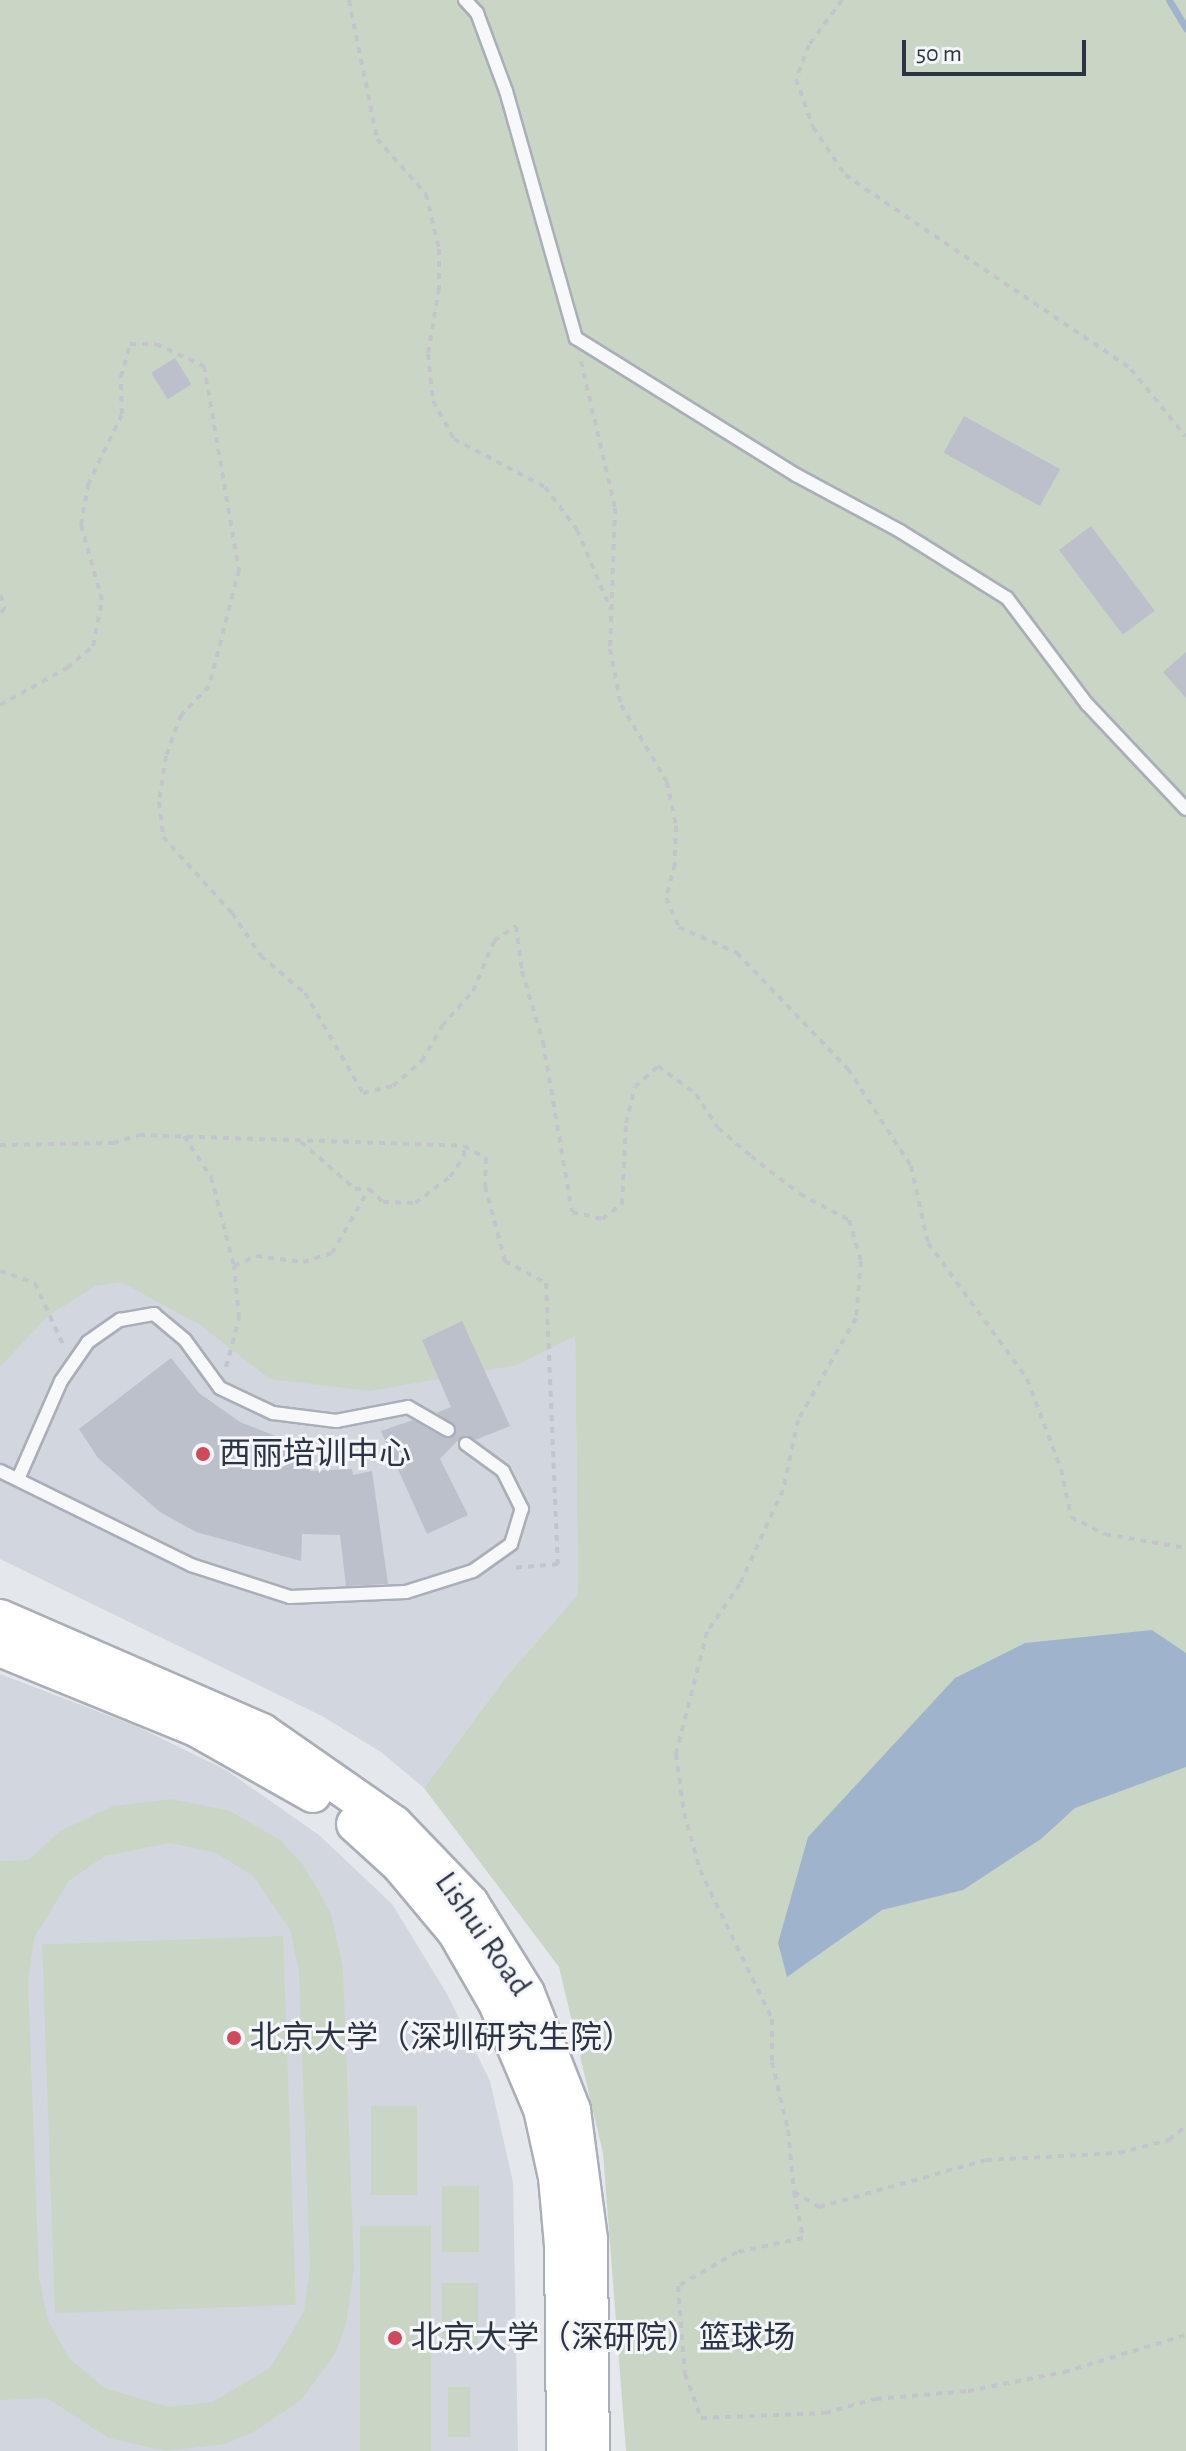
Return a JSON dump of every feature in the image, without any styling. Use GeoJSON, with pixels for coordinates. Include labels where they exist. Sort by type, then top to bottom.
{"type":"FeatureCollection","features":[{"type":"Feature","properties":{"kind":"main road","name":"Lishui Road"},"geometry":{"type":"LineString","coordinates":[[0,1618],[262,1732],[394,1824],[470,1903],[526,1993],[572,2110],[589,2240],[591,2451]]}},
{"type":"Feature","properties":{"kind":"main road","name":"Lishui Road"},"geometry":{"type":"LineString","coordinates":[[0,1648],[198,1729],[306,1789],[372,1838],[456,1932],[514,2038],[551,2143],[563,2246],[565,2451]]}},
{"type":"Feature","properties":{"kind":"lane"},"geometry":{"type":"LineString","coordinates":[[465,0],[477,13],[506,91],[576,338],[796,475],[900,531],[1007,598],[1087,704],[1186,809]]}},
{"type":"Feature","properties":{"kind":"lane"},"geometry":{"type":"LineString","coordinates":[[18,1479],[74,1363],[88,1342],[120,1320],[154,1314],[185,1340],[220,1388],[273,1413],[336,1421],[408,1407],[448,1430]]}},
{"type":"Feature","properties":{"kind":"lane"},"geometry":{"type":"LineString","coordinates":[[0,1471],[191,1565],[290,1597],[406,1592],[473,1571],[511,1544],[522,1509],[503,1471],[466,1444]]}},
{"type":"Feature","properties":{"kind":"path"},"geometry":{"type":"LineString","coordinates":[[349,0],[377,139],[426,194],[439,249],[439,288],[428,354],[433,401],[454,439],[545,487],[577,530],[612,612]]}},
{"type":"Feature","properties":{"kind":"path"},"geometry":{"type":"LineString","coordinates":[[842,0],[809,45],[796,79],[813,127],[845,175],[1131,369],[1186,437]]}},
{"type":"Feature","properties":{"kind":"path"},"geometry":{"type":"LineString","coordinates":[[576,338],[615,508],[610,649],[621,705],[667,782],[676,826],[666,898],[679,927],[737,953],[848,1069],[911,1166],[928,1243],[1027,1379],[1061,1469],[1071,1517],[1105,1534],[1186,1548]]}},
{"type":"Feature","properties":{"kind":"path"},"geometry":{"type":"LineString","coordinates":[[0,705],[67,668],[93,646],[102,600],[81,525],[88,485],[122,414],[121,377],[130,344],[156,344],[204,366],[239,570],[209,686],[181,715],[166,756],[159,802],[163,837],[232,913],[261,956],[305,993],[363,1093],[393,1086],[422,1061],[442,1026],[473,991],[494,941],[516,926],[522,971],[543,1042],[572,1212],[602,1219],[622,1204],[626,1123],[635,1087],[658,1066],[696,1094],[718,1128],[751,1156],[800,1194],[849,1220],[861,1261],[856,1318],[798,1420],[783,1490],[740,1584],[707,1632],[676,1754],[684,1813],[700,1870],[772,2019],[772,2062],[788,2130],[794,2192],[803,2238],[737,2252],[678,2286],[685,2374],[701,2418],[825,2413],[876,2399],[968,2391],[1064,2372],[1186,2335]]}},
{"type":"Feature","properties":{"kind":"path"},"geometry":{"type":"LineString","coordinates":[[0,595],[5,608],[0,614]]}},
{"type":"Feature","properties":{"kind":"path"},"geometry":{"type":"LineString","coordinates":[[184,1136],[211,1177],[234,1266],[239,1318],[220,1388]]}},
{"type":"Feature","properties":{"kind":"path"},"geometry":{"type":"LineString","coordinates":[[0,1145],[184,1136],[464,1146],[486,1158],[485,1186],[505,1261],[546,1283],[558,1564],[473,1571]]}},
{"type":"Feature","properties":{"kind":"path"},"geometry":{"type":"LineString","coordinates":[[300,1140],[355,1189],[369,1189],[383,1202],[415,1203],[450,1177],[464,1156],[464,1146]]}},
{"type":"Feature","properties":{"kind":"path"},"geometry":{"type":"LineString","coordinates":[[234,1266],[256,1256],[303,1262],[332,1253],[369,1189]]}},
{"type":"Feature","properties":{"kind":"path"},"geometry":{"type":"LineString","coordinates":[[0,1271],[35,1283],[74,1363]]}},
{"type":"Feature","properties":{"kind":"path"},"geometry":{"type":"LineString","coordinates":[[794,2192],[819,2207],[986,2160],[1119,2153],[1169,2140],[1186,2126]]}},
{"type":"Feature","properties":{"kind":"shaded area"},"geometry":{"type":"Polygon","coordinates":[[[0,1124],[575,1332],[578,1594],[505,1678],[424,1788],[381,1752],[322,1716],[0,1559],[0,1124]]]}},
{"type":"Feature","properties":{"kind":"shaded area","name":"北京大学（深圳研究生院）"},"geometry":{"type":"Polygon","coordinates":[[[0,1674],[136,1726],[226,1770],[319,1835],[392,1904],[447,1994],[490,2081],[513,2182],[518,2451],[0,2451],[0,1674]]]}},
{"type":"Feature","properties":{"kind":"green space"},"geometry":{"type":"Polygon","coordinates":[[[0,0],[1186,0],[1186,2451],[626,2451],[603,2153],[559,1967],[424,1788],[505,1678],[578,1594],[575,1336],[517,1365],[370,1391],[270,1379],[200,1325],[121,1282],[95,1286],[48,1316],[0,1367],[0,0]]]}},
{"type":"Feature","properties":{"kind":"green space"},"geometry":{"type":"Polygon","coordinates":[[[172,1799],[230,1811],[281,1841],[302,1863],[331,1913],[343,1969],[354,2268],[346,2324],[336,2352],[301,2400],[252,2433],[225,2444],[166,2451],[108,2438],[47,2398],[0,2400],[0,1861],[29,1860],[60,1831],[113,1806],[172,1799]],[[170,1843],[105,1856],[69,1881],[34,1938],[28,1982],[39,2277],[48,2321],[70,2359],[104,2388],[168,2407],[212,2402],[270,2368],[304,2312],[310,2268],[299,1972],[290,1929],[252,1875],[214,1852],[170,1843]]]}},
{"type":"Feature","properties":{"kind":"green space"},"geometry":{"type":"Polygon","coordinates":[[[283,1936],[296,2305],[55,2313],[42,1944],[283,1936]]]}},
{"type":"Feature","properties":{"kind":"green space"},"geometry":{"type":"Polygon","coordinates":[[[371,2106],[417,2106],[417,2195],[371,2195],[371,2106]]]}},
{"type":"Feature","properties":{"kind":"green space"},"geometry":{"type":"Polygon","coordinates":[[[442,2186],[479,2186],[479,2252],[442,2252],[442,2186]]]}},
{"type":"Feature","properties":{"kind":"green space","name":"北京大学（深研院）篮球场"},"geometry":{"type":"Polygon","coordinates":[[[360,2226],[431,2226],[431,2451],[360,2451],[360,2226]]]}},
{"type":"Feature","properties":{"kind":"green space"},"geometry":{"type":"Polygon","coordinates":[[[442,2283],[478,2283],[478,2349],[442,2349],[442,2283]]]}},
{"type":"Feature","properties":{"kind":"green space"},"geometry":{"type":"Polygon","coordinates":[[[448,2387],[470,2387],[470,2437],[448,2437],[448,2387]]]}},
{"type":"Feature","properties":{"kind":"water"},"geometry":{"type":"Polygon","coordinates":[[[1152,1630],[1186,1653],[1186,1767],[1075,1808],[1041,1839],[963,1890],[882,1910],[787,1977],[778,1943],[808,1837],[955,1678],[1025,1643],[1152,1630]]]}},
{"type":"Feature","properties":{"kind":"building"},"geometry":{"type":"Polygon","coordinates":[[[175,358],[191,384],[168,399],[151,373],[175,358]]]}},
{"type":"Feature","properties":{"kind":"building"},"geometry":{"type":"Polygon","coordinates":[[[964,416],[1060,469],[1040,506],[944,453],[964,416]]]}},
{"type":"Feature","properties":{"kind":"building"},"geometry":{"type":"Polygon","coordinates":[[[1091,526],[1155,611],[1123,635],[1059,550],[1091,526]]]}},
{"type":"Feature","properties":{"kind":"building"},"geometry":{"type":"Polygon","coordinates":[[[1186,652],[1186,698],[1163,672],[1186,652]]]}},
{"type":"Feature","properties":{"kind":"building"},"geometry":{"type":"Polygon","coordinates":[[[462,1321],[510,1426],[475,1440],[462,1436],[440,1459],[468,1515],[427,1534],[381,1431],[413,1420],[444,1438],[455,1435],[455,1425],[436,1413],[451,1407],[422,1340],[462,1321]]]}},
{"type":"Feature","properties":{"kind":"building","name":"西丽培训中心"},"geometry":{"type":"Polygon","coordinates":[[[171,1358],[199,1393],[240,1422],[311,1450],[310,1471],[352,1469],[353,1475],[372,1471],[388,1584],[346,1586],[340,1535],[302,1534],[301,1561],[196,1532],[160,1512],[98,1458],[79,1429],[171,1358]]]}},
{"type":"Feature","properties":{"kind":"waterway"},"geometry":{"type":"LineString","coordinates":[[1169,0],[1186,28]]}},
{"type":"Feature","properties":{"kind":"place","name":"西丽培训中心"},"geometry":{"type":"Point","coordinates":[203,1454]}},
{"type":"Feature","properties":{"kind":"place","name":"北京大学（深圳研究生院）"},"geometry":{"type":"Point","coordinates":[234,2038]}},
{"type":"Feature","properties":{"kind":"place","name":"北京大学（深研院）篮球场"},"geometry":{"type":"Point","coordinates":[395,2338]}}]}
